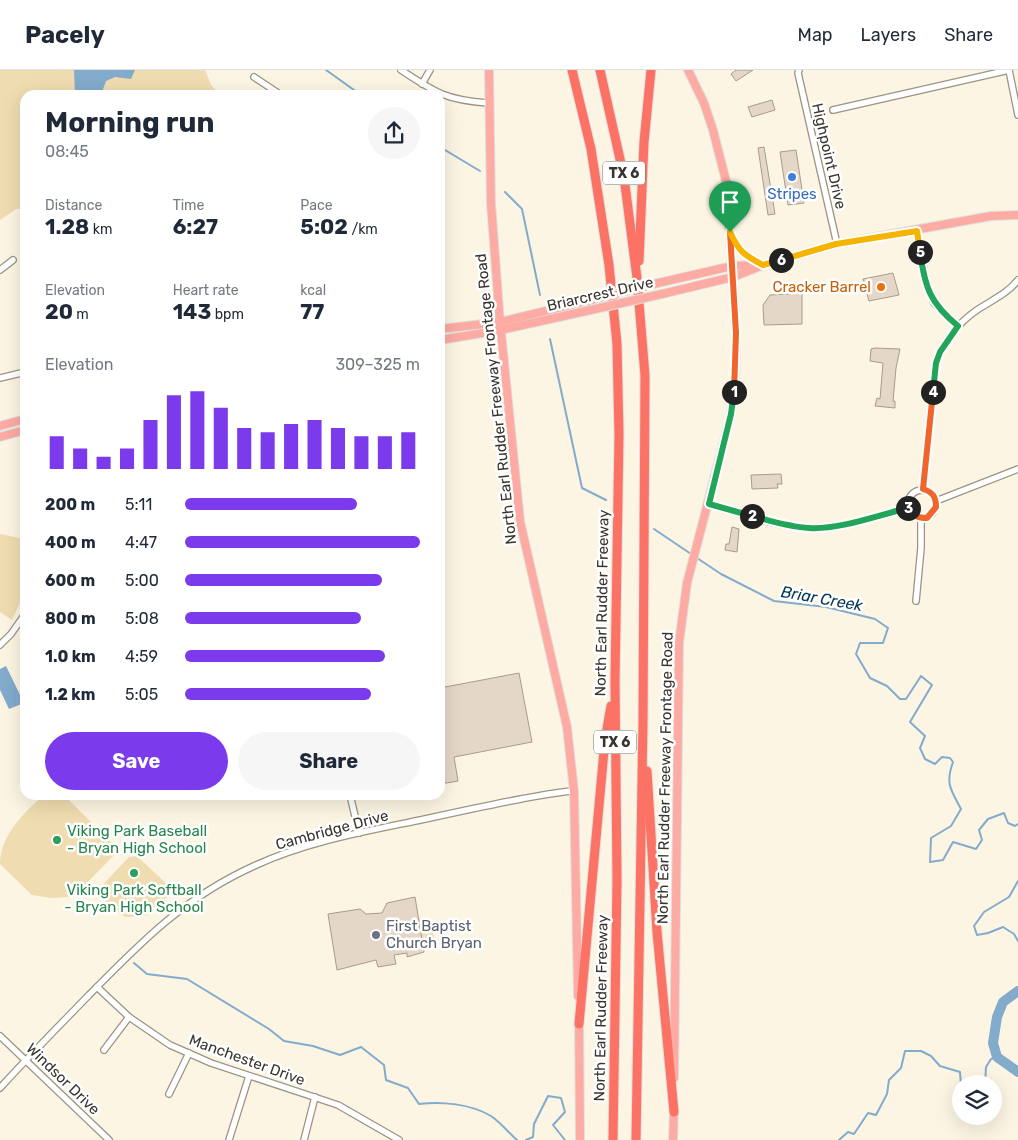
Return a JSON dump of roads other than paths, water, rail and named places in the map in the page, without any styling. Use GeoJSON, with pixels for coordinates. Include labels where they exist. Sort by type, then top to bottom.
{"type":"FeatureCollection","features":[{"type":"Feature","properties":{"kind":"highway","name":"North Earl Rudder Freeway"},"geometry":{"type":"LineString","coordinates":[[570,70],[591,149],[609,265],[617,344],[619,435],[615,681],[617,881],[613,1140]]}},
{"type":"Feature","properties":{"kind":"highway","name":"TX 6"},"geometry":{"type":"LineString","coordinates":[[600,70],[624,177],[637,278],[645,376],[643,722],[636,1140]]}},
{"type":"Feature","properties":{"kind":"highway"},"geometry":{"type":"LineString","coordinates":[[637,278],[644,142],[651,70]]}},
{"type":"Feature","properties":{"kind":"highway"},"geometry":{"type":"LineString","coordinates":[[579,1024],[605,740],[615,681]]}},
{"type":"Feature","properties":{"kind":"highway"},"geometry":{"type":"LineString","coordinates":[[643,722],[657,932],[674,1112]]}},
{"type":"Feature","properties":{"kind":"main road","name":"North Earl Rudder Freeway Frontage Road"},"geometry":{"type":"LineString","coordinates":[[489,70],[491,204],[500,322],[520,521],[567,726],[574,791],[580,1140]]}},
{"type":"Feature","properties":{"kind":"main road","name":"North Earl Rudder Freeway Frontage Road"},"geometry":{"type":"LineString","coordinates":[[673,1140],[679,653],[687,583],[731,414],[735,384],[736,333],[727,185],[704,103],[688,70]]}},
{"type":"Feature","properties":{"kind":"main road","name":"Briarcrest Drive"},"geometry":{"type":"LineString","coordinates":[[445,339],[501,330],[733,277],[763,265],[836,244],[917,231],[990,216],[1018,215]]}},
{"type":"Feature","properties":{"kind":"main road"},"geometry":{"type":"LineString","coordinates":[[730,232],[737,248],[744,255],[763,265]]}},
{"type":"Feature","properties":{"kind":"main road","name":"Briarcrest Drive"},"geometry":{"type":"LineString","coordinates":[[445,328],[500,322],[732,266],[763,265]]}},
{"type":"Feature","properties":{"kind":"main road"},"geometry":{"type":"LineString","coordinates":[[0,426],[20,420]]}},
{"type":"Feature","properties":{"kind":"main road"},"geometry":{"type":"LineString","coordinates":[[0,437],[20,431]]}},
{"type":"Feature","properties":{"kind":"street"},"geometry":{"type":"LineString","coordinates":[[401,70],[434,90]]}},
{"type":"Feature","properties":{"kind":"street"},"geometry":{"type":"LineString","coordinates":[[422,84],[430,70]]}},
{"type":"Feature","properties":{"kind":"street"},"geometry":{"type":"LineString","coordinates":[[833,110],[1009,70],[1018,115]]}},
{"type":"Feature","properties":{"kind":"street","name":"Highpoint Drive"},"geometry":{"type":"LineString","coordinates":[[797,71],[836,244]]}},
{"type":"Feature","properties":{"kind":"street"},"geometry":{"type":"LineString","coordinates":[[254,77],[274,90]]}},
{"type":"Feature","properties":{"kind":"street"},"geometry":{"type":"LineString","coordinates":[[445,96],[451,99],[488,103]]}},
{"type":"Feature","properties":{"kind":"street"},"geometry":{"type":"LineString","coordinates":[[917,231],[921,264],[934,303],[958,326]]}},
{"type":"Feature","properties":{"kind":"street"},"geometry":{"type":"LineString","coordinates":[[0,270],[13,260]]}},
{"type":"Feature","properties":{"kind":"street"},"geometry":{"type":"LineString","coordinates":[[923,489],[936,363],[940,352],[958,326],[975,312],[1007,292],[1018,280]]}},
{"type":"Feature","properties":{"kind":"street"},"geometry":{"type":"LineString","coordinates":[[0,378],[20,373]]}},
{"type":"Feature","properties":{"kind":"street"},"geometry":{"type":"LineString","coordinates":[[936,501],[1018,469]]}},
{"type":"Feature","properties":{"kind":"street"},"geometry":{"type":"LineString","coordinates":[[923,489],[930,491],[936,501],[936,507],[927,518],[915,516],[908,508],[908,502],[912,494],[923,489]]}},
{"type":"Feature","properties":{"kind":"street"},"geometry":{"type":"LineString","coordinates":[[709,504],[783,525],[811,528],[842,524],[908,508]]}},
{"type":"Feature","properties":{"kind":"street"},"geometry":{"type":"LineString","coordinates":[[916,601],[921,548],[921,518]]}},
{"type":"Feature","properties":{"kind":"street"},"geometry":{"type":"LineString","coordinates":[[0,645],[20,621]]}},
{"type":"Feature","properties":{"kind":"street","name":"Cambridge Drive"},"geometry":{"type":"LineString","coordinates":[[0,1088],[156,928],[216,884],[255,865],[288,852],[359,833],[493,804],[574,791]]}},
{"type":"Feature","properties":{"kind":"street"},"geometry":{"type":"LineString","coordinates":[[351,800],[359,833]]}},
{"type":"Feature","properties":{"kind":"street","name":"Manchester Drive"},"geometry":{"type":"LineString","coordinates":[[97,987],[130,1017],[170,1045],[249,1076],[351,1110],[399,1140]]}},
{"type":"Feature","properties":{"kind":"street"},"geometry":{"type":"LineString","coordinates":[[104,1050],[130,1017]]}},
{"type":"Feature","properties":{"kind":"street","name":"Windsor Drive"},"geometry":{"type":"LineString","coordinates":[[0,1036],[108,1140]]}},
{"type":"Feature","properties":{"kind":"street"},"geometry":{"type":"LineString","coordinates":[[169,1094],[189,1053]]}},
{"type":"Feature","properties":{"kind":"street"},"geometry":{"type":"LineString","coordinates":[[229,1140],[249,1076]]}},
{"type":"Feature","properties":{"kind":"street"},"geometry":{"type":"LineString","coordinates":[[304,1140],[315,1097]]}},
{"type":"Feature","properties":{"kind":"water"},"geometry":{"type":"Polygon","coordinates":[[[74,70],[135,70],[131,79],[115,77],[106,81],[103,90],[75,90],[74,70]]]}},
{"type":"Feature","properties":{"kind":"water"},"geometry":{"type":"Polygon","coordinates":[[[6,666],[20,695],[20,705],[9,709],[0,690],[0,669],[6,666]]]}},
{"type":"Feature","properties":{"kind":"waterway","name":"Briar Creek"},"geometry":{"type":"LineString","coordinates":[[326,70],[354,90]]}},
{"type":"Feature","properties":{"kind":"waterway","name":"Briar Creek"},"geometry":{"type":"LineString","coordinates":[[445,150],[480,171]]}},
{"type":"Feature","properties":{"kind":"waterway","name":"Briar Creek"},"geometry":{"type":"LineString","coordinates":[[505,192],[522,209],[540,295]]}},
{"type":"Feature","properties":{"kind":"waterway","name":"Briar Creek"},"geometry":{"type":"LineString","coordinates":[[550,339],[582,488],[606,500]]}},
{"type":"Feature","properties":{"kind":"waterway","name":"Briar Creek"},"geometry":{"type":"LineString","coordinates":[[654,529],[691,554]]}},
{"type":"Feature","properties":{"kind":"waterway","name":"Briar Creek"},"geometry":{"type":"LineString","coordinates":[[697,558],[721,574],[774,601],[826,607],[875,619],[888,628],[883,643],[860,643],[856,654],[870,678],[887,686],[900,699],[906,699],[921,676],[932,685],[910,722],[925,736],[920,748],[925,759],[935,764],[942,757],[950,758],[953,762],[949,782],[961,809],[951,826],[931,838],[930,862],[943,860],[953,842],[976,849],[982,840],[979,830],[988,819],[1004,813],[1008,823],[1015,826],[1018,824]]}},
{"type":"Feature","properties":{"kind":"waterway","name":"Briar Creek"},"geometry":{"type":"LineString","coordinates":[[1018,881],[1009,897],[984,912],[974,926],[977,935],[1003,927],[1014,934],[1018,941]]}},
{"type":"Feature","properties":{"kind":"waterway"},"geometry":{"type":"LineString","coordinates":[[134,963],[147,974],[187,979],[269,1029],[284,1041],[313,1046],[340,1055],[361,1047],[384,1065],[386,1080],[408,1088],[419,1104],[446,1103],[465,1106],[483,1112],[494,1118],[517,1140]]}},
{"type":"Feature","properties":{"kind":"waterway"},"geometry":{"type":"LineString","coordinates":[[1018,991],[1003,1002],[997,1017],[993,1043],[997,1057],[1018,1072]]}},
{"type":"Feature","properties":{"kind":"waterway"},"geometry":{"type":"LineString","coordinates":[[839,1140],[848,1132],[854,1134],[868,1113],[876,1115],[887,1094],[889,1080],[901,1068],[905,1051],[921,1051],[931,1056],[940,1066],[960,1072],[960,1075]]}},
{"type":"Feature","properties":{"kind":"waterway"},"geometry":{"type":"LineString","coordinates":[[986,1075],[986,1067],[991,1059],[997,1057]]}},
{"type":"Feature","properties":{"kind":"waterway"},"geometry":{"type":"LineString","coordinates":[[526,1140],[533,1137],[534,1124],[548,1096],[561,1098],[565,1112],[553,1125],[565,1140]]}},
{"type":"Feature","properties":{"kind":"place","name":"Stripes"},"geometry":{"type":"Point","coordinates":[792,177]}},
{"type":"Feature","properties":{"kind":"place","name":"Cracker Barrel"},"geometry":{"type":"Point","coordinates":[881,287]}},
{"type":"Feature","properties":{"kind":"place","name":"Viking Park Baseball - Bryan High School"},"geometry":{"type":"Point","coordinates":[57,840]}},
{"type":"Feature","properties":{"kind":"place","name":"Viking Park Softball - Bryan High School"},"geometry":{"type":"Point","coordinates":[134,873]}},
{"type":"Feature","properties":{"kind":"place","name":"First Baptist Church Bryan"},"geometry":{"type":"Point","coordinates":[376,935]}}]}
